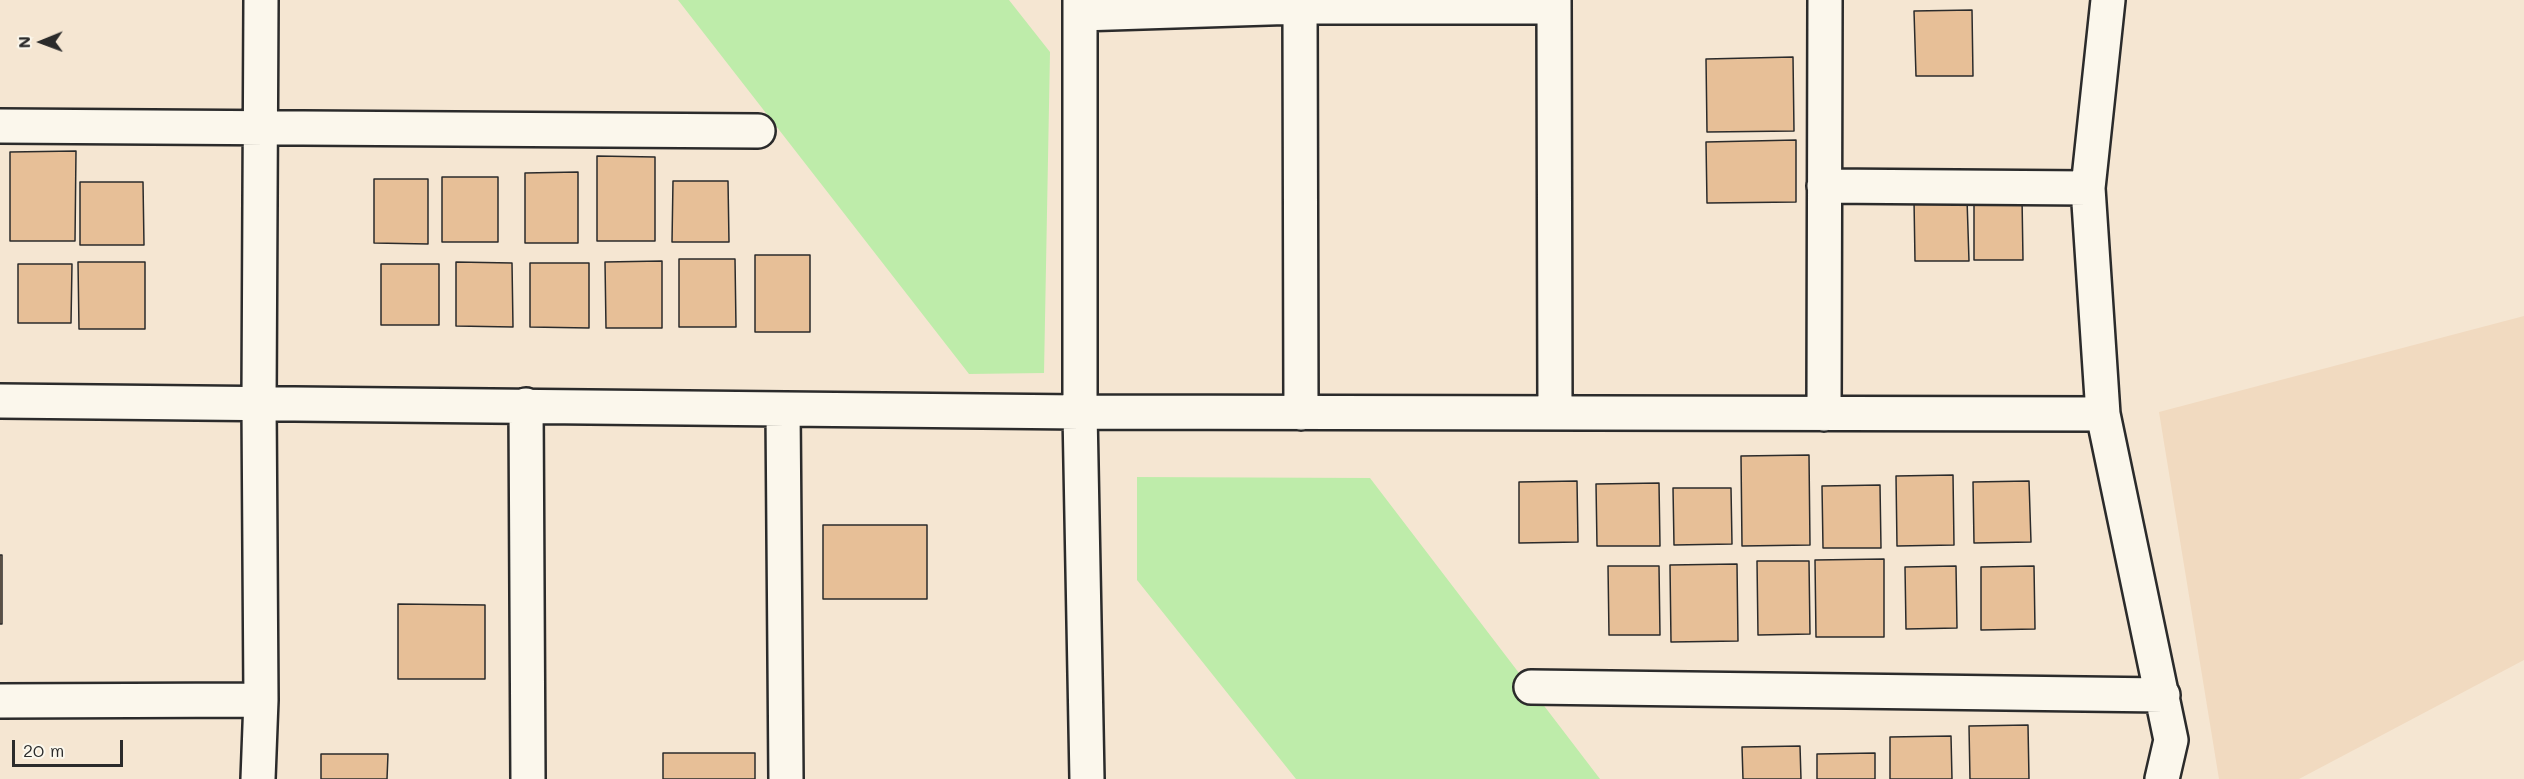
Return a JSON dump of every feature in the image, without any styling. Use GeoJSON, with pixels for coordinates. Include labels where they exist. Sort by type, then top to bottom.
{"type":"FeatureCollection","features":[{"type":"Feature","properties":{"kind":"street"},"geometry":{"type":"LineString","coordinates":[[258,779],[261,700],[259,403],[261,0]]}},
{"type":"Feature","properties":{"kind":"street"},"geometry":{"type":"LineString","coordinates":[[1824,414],[1825,0]]}},
{"type":"Feature","properties":{"kind":"street"},"geometry":{"type":"LineString","coordinates":[[2108,0],[2088,188],[2103,414],[2171,740],[2162,779]]}},
{"type":"Feature","properties":{"kind":"street"},"geometry":{"type":"LineString","coordinates":[[1087,779],[1080,412],[1080,7],[1554,4],[1555,413]]}},
{"type":"Feature","properties":{"kind":"street"},"geometry":{"type":"LineString","coordinates":[[1300,7],[1301,413]]}},
{"type":"Feature","properties":{"kind":"street"},"geometry":{"type":"LineString","coordinates":[[0,126],[758,131]]}},
{"type":"Feature","properties":{"kind":"street"},"geometry":{"type":"LineString","coordinates":[[1824,186],[2088,188]]}},
{"type":"Feature","properties":{"kind":"street"},"geometry":{"type":"LineString","coordinates":[[0,401],[1080,412],[2103,414]]}},
{"type":"Feature","properties":{"kind":"street"},"geometry":{"type":"LineString","coordinates":[[526,405],[528,779]]}},
{"type":"Feature","properties":{"kind":"street"},"geometry":{"type":"LineString","coordinates":[[783,408],[786,779]]}},
{"type":"Feature","properties":{"kind":"street"},"geometry":{"type":"LineString","coordinates":[[1531,687],[2163,694]]}},
{"type":"Feature","properties":{"kind":"street"},"geometry":{"type":"LineString","coordinates":[[0,701],[261,700]]}},
{"type":"Feature","properties":{"kind":"shaded area"},"geometry":{"type":"Polygon","coordinates":[[[2524,316],[2524,660],[2299,779],[2219,779],[2159,412],[2524,316]]]}},
{"type":"Feature","properties":{"kind":"green space"},"geometry":{"type":"Polygon","coordinates":[[[678,0],[1009,0],[1050,52],[1044,373],[969,374],[678,0]]]}},
{"type":"Feature","properties":{"kind":"green space"},"geometry":{"type":"Polygon","coordinates":[[[1137,477],[1370,478],[1600,779],[1296,779],[1137,580],[1137,477]]]}},
{"type":"Feature","properties":{"kind":"building"},"geometry":{"type":"Polygon","coordinates":[[[1972,10],[1973,76],[1916,76],[1914,11],[1972,10]]]}},
{"type":"Feature","properties":{"kind":"building"},"geometry":{"type":"Polygon","coordinates":[[[1793,57],[1794,131],[1707,132],[1706,59],[1793,57]]]}},
{"type":"Feature","properties":{"kind":"building"},"geometry":{"type":"Polygon","coordinates":[[[1796,140],[1796,202],[1707,203],[1706,142],[1796,140]]]}},
{"type":"Feature","properties":{"kind":"building"},"geometry":{"type":"Polygon","coordinates":[[[76,151],[75,241],[10,241],[10,152],[76,151]]]}},
{"type":"Feature","properties":{"kind":"building"},"geometry":{"type":"Polygon","coordinates":[[[597,156],[655,157],[655,241],[597,241],[597,156]]]}},
{"type":"Feature","properties":{"kind":"building"},"geometry":{"type":"Polygon","coordinates":[[[578,172],[578,243],[525,243],[525,173],[578,172]]]}},
{"type":"Feature","properties":{"kind":"building"},"geometry":{"type":"Polygon","coordinates":[[[442,177],[498,177],[498,242],[442,242],[442,177]]]}},
{"type":"Feature","properties":{"kind":"building"},"geometry":{"type":"Polygon","coordinates":[[[374,179],[428,179],[428,244],[374,243],[374,179]]]}},
{"type":"Feature","properties":{"kind":"building"},"geometry":{"type":"Polygon","coordinates":[[[673,181],[728,181],[729,242],[672,242],[673,181]]]}},
{"type":"Feature","properties":{"kind":"building"},"geometry":{"type":"Polygon","coordinates":[[[80,182],[143,182],[144,245],[80,245],[80,182]]]}},
{"type":"Feature","properties":{"kind":"building"},"geometry":{"type":"Polygon","coordinates":[[[1974,197],[2022,197],[2023,260],[1974,260],[1974,197]]]}},
{"type":"Feature","properties":{"kind":"building"},"geometry":{"type":"Polygon","coordinates":[[[1967,199],[1969,261],[1915,261],[1914,200],[1967,199]]]}},
{"type":"Feature","properties":{"kind":"building"},"geometry":{"type":"Polygon","coordinates":[[[755,255],[810,255],[810,332],[755,332],[755,255]]]}},
{"type":"Feature","properties":{"kind":"building"},"geometry":{"type":"Polygon","coordinates":[[[679,259],[735,259],[736,327],[679,327],[679,259]]]}},
{"type":"Feature","properties":{"kind":"building"},"geometry":{"type":"Polygon","coordinates":[[[662,261],[662,328],[606,328],[605,262],[662,261]]]}},
{"type":"Feature","properties":{"kind":"building"},"geometry":{"type":"Polygon","coordinates":[[[78,262],[145,262],[145,329],[79,329],[78,262]]]}},
{"type":"Feature","properties":{"kind":"building"},"geometry":{"type":"Polygon","coordinates":[[[456,262],[512,263],[513,327],[456,326],[456,262]]]}},
{"type":"Feature","properties":{"kind":"building"},"geometry":{"type":"Polygon","coordinates":[[[530,263],[589,263],[589,328],[530,327],[530,263]]]}},
{"type":"Feature","properties":{"kind":"building"},"geometry":{"type":"Polygon","coordinates":[[[18,264],[72,264],[71,323],[18,323],[18,264]]]}},
{"type":"Feature","properties":{"kind":"building"},"geometry":{"type":"Polygon","coordinates":[[[381,264],[439,264],[439,325],[381,325],[381,264]]]}},
{"type":"Feature","properties":{"kind":"building"},"geometry":{"type":"Polygon","coordinates":[[[1809,455],[1810,545],[1742,546],[1741,456],[1809,455]]]}},
{"type":"Feature","properties":{"kind":"building"},"geometry":{"type":"Polygon","coordinates":[[[1953,475],[1954,545],[1897,546],[1896,476],[1953,475]]]}},
{"type":"Feature","properties":{"kind":"building"},"geometry":{"type":"Polygon","coordinates":[[[1577,481],[1578,542],[1519,543],[1519,482],[1577,481]]]}},
{"type":"Feature","properties":{"kind":"building"},"geometry":{"type":"Polygon","coordinates":[[[2029,481],[2031,542],[1974,543],[1973,482],[2029,481]]]}},
{"type":"Feature","properties":{"kind":"building"},"geometry":{"type":"Polygon","coordinates":[[[1659,483],[1660,546],[1597,546],[1596,484],[1659,483]]]}},
{"type":"Feature","properties":{"kind":"building"},"geometry":{"type":"Polygon","coordinates":[[[1880,485],[1881,548],[1823,548],[1822,486],[1880,485]]]}},
{"type":"Feature","properties":{"kind":"building"},"geometry":{"type":"Polygon","coordinates":[[[1673,488],[1731,488],[1732,544],[1674,545],[1673,488]]]}},
{"type":"Feature","properties":{"kind":"building"},"geometry":{"type":"Polygon","coordinates":[[[823,525],[927,525],[927,599],[823,599],[823,525]]]}},
{"type":"Feature","properties":{"kind":"building"},"geometry":{"type":"Polygon","coordinates":[[[0,555],[2,555],[2,624],[0,624],[0,555]]]}},
{"type":"Feature","properties":{"kind":"building"},"geometry":{"type":"Polygon","coordinates":[[[1884,559],[1884,637],[1816,637],[1815,560],[1884,559]]]}},
{"type":"Feature","properties":{"kind":"building"},"geometry":{"type":"Polygon","coordinates":[[[1757,561],[1809,561],[1810,634],[1758,635],[1757,561]]]}},
{"type":"Feature","properties":{"kind":"building"},"geometry":{"type":"Polygon","coordinates":[[[1737,564],[1738,641],[1671,642],[1670,565],[1737,564]]]}},
{"type":"Feature","properties":{"kind":"building"},"geometry":{"type":"Polygon","coordinates":[[[1608,566],[1659,566],[1660,635],[1609,635],[1608,566]]]}},
{"type":"Feature","properties":{"kind":"building"},"geometry":{"type":"Polygon","coordinates":[[[1956,566],[1957,628],[1906,629],[1905,567],[1956,566]]]}},
{"type":"Feature","properties":{"kind":"building"},"geometry":{"type":"Polygon","coordinates":[[[2034,566],[2035,629],[1981,630],[1981,567],[2034,566]]]}},
{"type":"Feature","properties":{"kind":"building"},"geometry":{"type":"Polygon","coordinates":[[[398,604],[485,605],[485,679],[398,679],[398,604]]]}},
{"type":"Feature","properties":{"kind":"building"},"geometry":{"type":"Polygon","coordinates":[[[2028,725],[2029,779],[1970,779],[1969,726],[2028,725]]]}},
{"type":"Feature","properties":{"kind":"building"},"geometry":{"type":"Polygon","coordinates":[[[1951,736],[1952,779],[1890,779],[1890,737],[1951,736]]]}},
{"type":"Feature","properties":{"kind":"building"},"geometry":{"type":"Polygon","coordinates":[[[1800,746],[1801,779],[1743,779],[1742,747],[1800,746]]]}},
{"type":"Feature","properties":{"kind":"building"},"geometry":{"type":"Polygon","coordinates":[[[663,753],[755,753],[755,779],[663,779],[663,753]]]}},
{"type":"Feature","properties":{"kind":"building"},"geometry":{"type":"Polygon","coordinates":[[[1875,753],[1875,779],[1817,779],[1817,754],[1875,753]]]}},
{"type":"Feature","properties":{"kind":"building"},"geometry":{"type":"Polygon","coordinates":[[[321,754],[388,754],[387,779],[321,779],[321,754]]]}}]}
